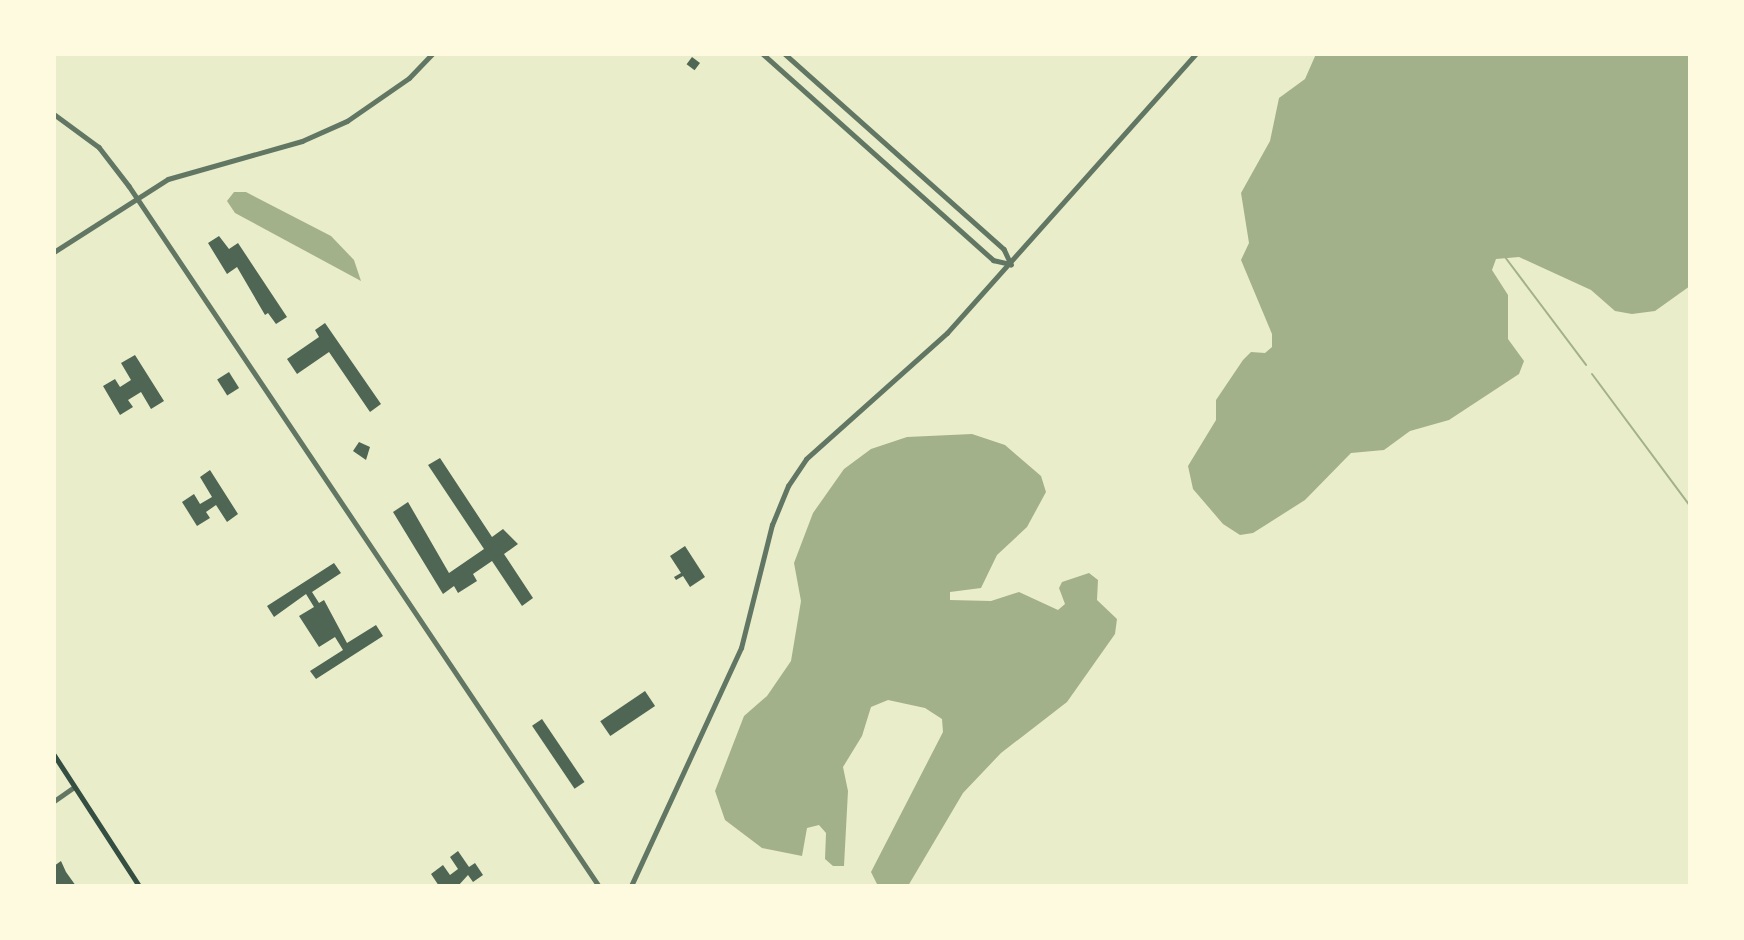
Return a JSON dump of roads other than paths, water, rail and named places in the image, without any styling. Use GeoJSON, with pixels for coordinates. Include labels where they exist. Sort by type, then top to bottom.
{"type":"FeatureCollection","features":[{"type":"Feature","properties":{"kind":"main road"},"geometry":{"type":"LineString","coordinates":[[54,755],[139,886]]}},
{"type":"Feature","properties":{"kind":"street"},"geometry":{"type":"LineString","coordinates":[[54,252],[136,198],[185,172],[292,144],[335,127],[410,78],[432,54]]}},
{"type":"Feature","properties":{"kind":"street"},"geometry":{"type":"LineString","coordinates":[[764,54],[993,260],[1011,264]]}},
{"type":"Feature","properties":{"kind":"street"},"geometry":{"type":"LineString","coordinates":[[785,54],[1004,249],[1011,264]]}},
{"type":"Feature","properties":{"kind":"street"},"geometry":{"type":"LineString","coordinates":[[631,886],[741,648],[772,525],[788,486],[826,438],[906,372],[1011,264],[1196,54]]}},
{"type":"Feature","properties":{"kind":"street"},"geometry":{"type":"LineString","coordinates":[[54,114],[99,147],[136,198],[599,886]]}},
{"type":"Feature","properties":{"kind":"street"},"geometry":{"type":"LineString","coordinates":[[54,801],[74,787]]}},
{"type":"Feature","properties":{"kind":"waterway"},"geometry":{"type":"LineString","coordinates":[[1505,257],[1586,365]]}},
{"type":"Feature","properties":{"kind":"waterway"},"geometry":{"type":"LineString","coordinates":[[1592,374],[1690,506]]}}]}
